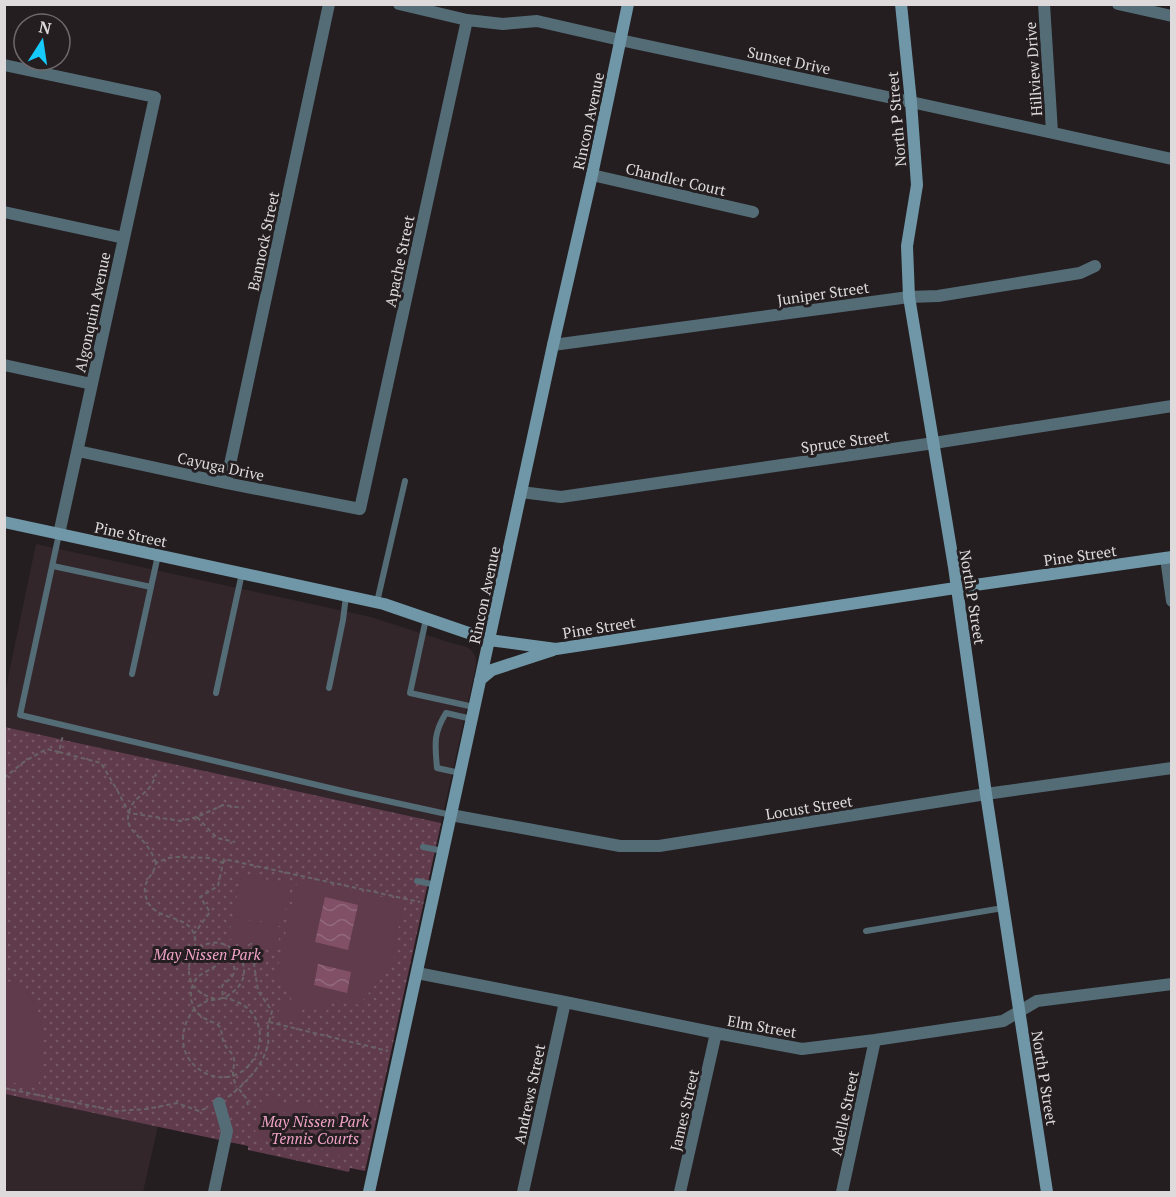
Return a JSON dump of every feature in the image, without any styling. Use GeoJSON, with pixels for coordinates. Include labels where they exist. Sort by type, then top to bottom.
{"type":"FeatureCollection","features":[{"type":"Feature","properties":{"kind":"street","name":"Bannock Street"},"geometry":{"type":"LineString","coordinates":[[226,483],[329,4]]}},
{"type":"Feature","properties":{"kind":"street","name":"Sunset Drive"},"geometry":{"type":"LineString","coordinates":[[399,4],[467,20],[503,24],[537,21],[1172,159]]}},
{"type":"Feature","properties":{"kind":"street","name":"Rincon Avenue"},"geometry":{"type":"LineString","coordinates":[[369,1192],[592,175],[627,4]]}},
{"type":"Feature","properties":{"kind":"street","name":"North P Street"},"geometry":{"type":"LineString","coordinates":[[901,4],[917,185],[907,246],[909,297],[934,443],[1047,1192]]}},
{"type":"Feature","properties":{"kind":"street","name":"Hillview Drive"},"geometry":{"type":"LineString","coordinates":[[1044,4],[1052,132]]}},
{"type":"Feature","properties":{"kind":"street"},"geometry":{"type":"LineString","coordinates":[[1118,4],[1172,16]]}},
{"type":"Feature","properties":{"kind":"street","name":"Apache Street"},"geometry":{"type":"LineString","coordinates":[[360,509],[467,20]]}},
{"type":"Feature","properties":{"kind":"street","name":"Algonquin Avenue"},"geometry":{"type":"LineString","coordinates":[[4,65],[155,97],[59,534]]}},
{"type":"Feature","properties":{"kind":"street","name":"Chandler Court"},"geometry":{"type":"LineString","coordinates":[[592,175],[753,212]]}},
{"type":"Feature","properties":{"kind":"street"},"geometry":{"type":"LineString","coordinates":[[4,212],[124,238]]}},
{"type":"Feature","properties":{"kind":"street","name":"Juniper Street"},"geometry":{"type":"LineString","coordinates":[[553,345],[909,297],[938,296],[1080,273],[1095,266]]}},
{"type":"Feature","properties":{"kind":"street"},"geometry":{"type":"LineString","coordinates":[[4,365],[92,384]]}},
{"type":"Feature","properties":{"kind":"street","name":"Spruce Street"},"geometry":{"type":"LineString","coordinates":[[521,492],[561,497],[1172,406]]}},
{"type":"Feature","properties":{"kind":"street","name":"Cayuga Drive"},"geometry":{"type":"LineString","coordinates":[[78,451],[360,509]]}},
{"type":"Feature","properties":{"kind":"street","name":"Pine Street"},"geometry":{"type":"LineString","coordinates":[[4,522],[377,602],[489,640],[556,649],[1169,557]]}},
{"type":"Feature","properties":{"kind":"street"},"geometry":{"type":"LineString","coordinates":[[1169,557],[1172,601]]}},
{"type":"Feature","properties":{"kind":"street"},"geometry":{"type":"LineString","coordinates":[[480,680],[492,670],[556,649]]}},
{"type":"Feature","properties":{"kind":"street","name":"Locust Street"},"geometry":{"type":"LineString","coordinates":[[451,815],[620,846],[659,846],[986,794],[1172,768]]}},
{"type":"Feature","properties":{"kind":"street","name":"Elm Street"},"geometry":{"type":"LineString","coordinates":[[417,973],[802,1049],[1003,1021],[1037,1001],[1172,984]]}},
{"type":"Feature","properties":{"kind":"street","name":"Andrews Street"},"geometry":{"type":"LineString","coordinates":[[523,1192],[565,1002]]}},
{"type":"Feature","properties":{"kind":"street","name":"James Street"},"geometry":{"type":"LineString","coordinates":[[680,1192],[716,1033]]}},
{"type":"Feature","properties":{"kind":"street","name":"Adelle Street"},"geometry":{"type":"LineString","coordinates":[[842,1192],[875,1040]]}},
{"type":"Feature","properties":{"kind":"street"},"geometry":{"type":"LineString","coordinates":[[214,1192],[228,1131],[219,1103]]}},
{"type":"Feature","properties":{"kind":"lane"},"geometry":{"type":"LineString","coordinates":[[377,602],[405,481]]}},
{"type":"Feature","properties":{"kind":"lane"},"geometry":{"type":"LineString","coordinates":[[59,534],[20,715],[451,815]]}},
{"type":"Feature","properties":{"kind":"lane"},"geometry":{"type":"LineString","coordinates":[[132,674],[158,555]]}},
{"type":"Feature","properties":{"kind":"lane"},"geometry":{"type":"LineString","coordinates":[[53,566],[151,587]]}},
{"type":"Feature","properties":{"kind":"lane"},"geometry":{"type":"LineString","coordinates":[[216,693],[242,573]]}},
{"type":"Feature","properties":{"kind":"lane"},"geometry":{"type":"LineString","coordinates":[[329,688],[346,596]]}},
{"type":"Feature","properties":{"kind":"lane"},"geometry":{"type":"LineString","coordinates":[[426,618],[410,693],[473,713]]}},
{"type":"Feature","properties":{"kind":"lane"},"geometry":{"type":"LineString","coordinates":[[460,773],[437,768],[435,740],[446,713],[473,713]]}},
{"type":"Feature","properties":{"kind":"lane"},"geometry":{"type":"LineString","coordinates":[[423,847],[443,851]]}},
{"type":"Feature","properties":{"kind":"lane"},"geometry":{"type":"LineString","coordinates":[[417,881],[436,885]]}},
{"type":"Feature","properties":{"kind":"lane"},"geometry":{"type":"LineString","coordinates":[[866,931],[1004,908]]}},
{"type":"Feature","properties":{"kind":"path"},"geometry":{"type":"LineString","coordinates":[[59,752],[65,726]]}},
{"type":"Feature","properties":{"kind":"path"},"geometry":{"type":"LineString","coordinates":[[4,778],[25,761],[47,749],[101,763],[129,813]]}},
{"type":"Feature","properties":{"kind":"path"},"geometry":{"type":"LineString","coordinates":[[156,774],[148,790],[135,801],[129,813],[132,831],[148,847],[156,863],[155,870],[149,877],[145,888],[148,903],[156,912],[188,924],[194,934],[196,945],[189,967],[189,976],[193,986],[202,994],[214,999]]}},
{"type":"Feature","properties":{"kind":"path"},"geometry":{"type":"LineString","coordinates":[[129,813],[181,821],[197,817],[223,805],[243,808]]}},
{"type":"Feature","properties":{"kind":"path"},"geometry":{"type":"LineString","coordinates":[[197,817],[217,838],[235,842]]}},
{"type":"Feature","properties":{"kind":"path"},"geometry":{"type":"LineString","coordinates":[[156,863],[178,857],[210,858],[223,863]]}},
{"type":"Feature","properties":{"kind":"path"},"geometry":{"type":"LineString","coordinates":[[194,934],[210,912],[200,897],[218,886],[224,859],[421,903]]}},
{"type":"Feature","properties":{"kind":"path"},"geometry":{"type":"LineString","coordinates":[[248,1105],[239,1089],[264,1056],[272,1011],[258,991],[251,943]]}},
{"type":"Feature","properties":{"kind":"path"},"geometry":{"type":"LineString","coordinates":[[194,954],[206,945],[220,944],[234,949],[241,958],[244,973],[241,984],[235,992],[223,999]]}},
{"type":"Feature","properties":{"kind":"path"},"geometry":{"type":"LineString","coordinates":[[171,958],[182,953],[194,954]]}},
{"type":"Feature","properties":{"kind":"path"},"geometry":{"type":"LineString","coordinates":[[223,999],[222,986],[232,976],[234,970],[227,959],[220,958],[217,966],[201,973],[193,986],[191,996],[195,1010],[204,1019],[220,1027],[224,1045],[234,1058],[233,1075],[236,1087]]}},
{"type":"Feature","properties":{"kind":"path"},"geometry":{"type":"LineString","coordinates":[[214,999],[223,999],[236,1001],[248,1009],[260,1031],[260,1046],[255,1058],[248,1066],[233,1075],[218,1077],[195,1067],[187,1056],[183,1033],[188,1019],[195,1010],[214,999]]}},
{"type":"Feature","properties":{"kind":"path"},"geometry":{"type":"LineString","coordinates":[[269,1023],[388,1051]]}},
{"type":"Feature","properties":{"kind":"path"},"geometry":{"type":"LineString","coordinates":[[4,1088],[116,1111],[147,1109],[177,1103],[199,1110],[219,1103]]}},
{"type":"Feature","properties":{"kind":"shaded area"},"geometry":{"type":"Polygon","coordinates":[[[36,544],[371,617],[467,647],[476,658],[476,666],[441,823],[5,727],[5,692],[36,544]]]}},
{"type":"Feature","properties":{"kind":"shaded area"},"geometry":{"type":"Polygon","coordinates":[[[5,1094],[158,1126],[143,1192],[5,1192],[5,1094]]]}},
{"type":"Feature","properties":{"kind":"green space","name":"May Nissen Park"},"geometry":{"type":"Polygon","coordinates":[[[5,727],[441,823],[365,1171],[350,1168],[349,1172],[248,1150],[248,1146],[5,1094],[5,727]]]}},
{"type":"Feature","properties":{"kind":"green space"},"geometry":{"type":"Polygon","coordinates":[[[242,874],[291,885],[282,926],[233,915],[242,874]]]}},
{"type":"Feature","properties":{"kind":"green space"},"geometry":{"type":"Polygon","coordinates":[[[298,878],[404,902],[393,952],[394,962],[389,971],[359,1005],[330,998],[326,1012],[303,1007],[299,1023],[277,1019],[281,1003],[290,1004],[293,989],[274,984],[298,878]]]}},
{"type":"Feature","properties":{"kind":"green space"},"geometry":{"type":"Polygon","coordinates":[[[233,917],[281,927],[277,950],[228,938],[233,917]]]}},
{"type":"Feature","properties":{"kind":"green space"},"geometry":{"type":"Polygon","coordinates":[[[5,980],[20,988],[31,998],[38,1011],[43,1040],[38,1088],[5,1081],[5,980]]]}},
{"type":"Feature","properties":{"kind":"green space"},"geometry":{"type":"Polygon","coordinates":[[[263,1095],[283,1099],[273,1141],[254,1137],[263,1095]]]}},
{"type":"Feature","properties":{"kind":"green space"},"geometry":{"type":"Polygon","coordinates":[[[287,1100],[307,1104],[297,1147],[278,1142],[287,1100]]]}},
{"type":"Feature","properties":{"kind":"green space","name":"May Nissen Park Tennis Courts"},"geometry":{"type":"Polygon","coordinates":[[[311,1105],[330,1110],[321,1152],[302,1148],[311,1105]]]}},
{"type":"Feature","properties":{"kind":"green space"},"geometry":{"type":"Polygon","coordinates":[[[335,1111],[354,1115],[345,1157],[326,1153],[335,1111]]]}},
{"type":"Feature","properties":{"kind":"water"},"geometry":{"type":"Polygon","coordinates":[[[325,897],[358,905],[348,950],[315,942],[325,897]]]}},
{"type":"Feature","properties":{"kind":"water"},"geometry":{"type":"Polygon","coordinates":[[[318,964],[351,972],[347,993],[314,985],[318,964]]]}}]}
